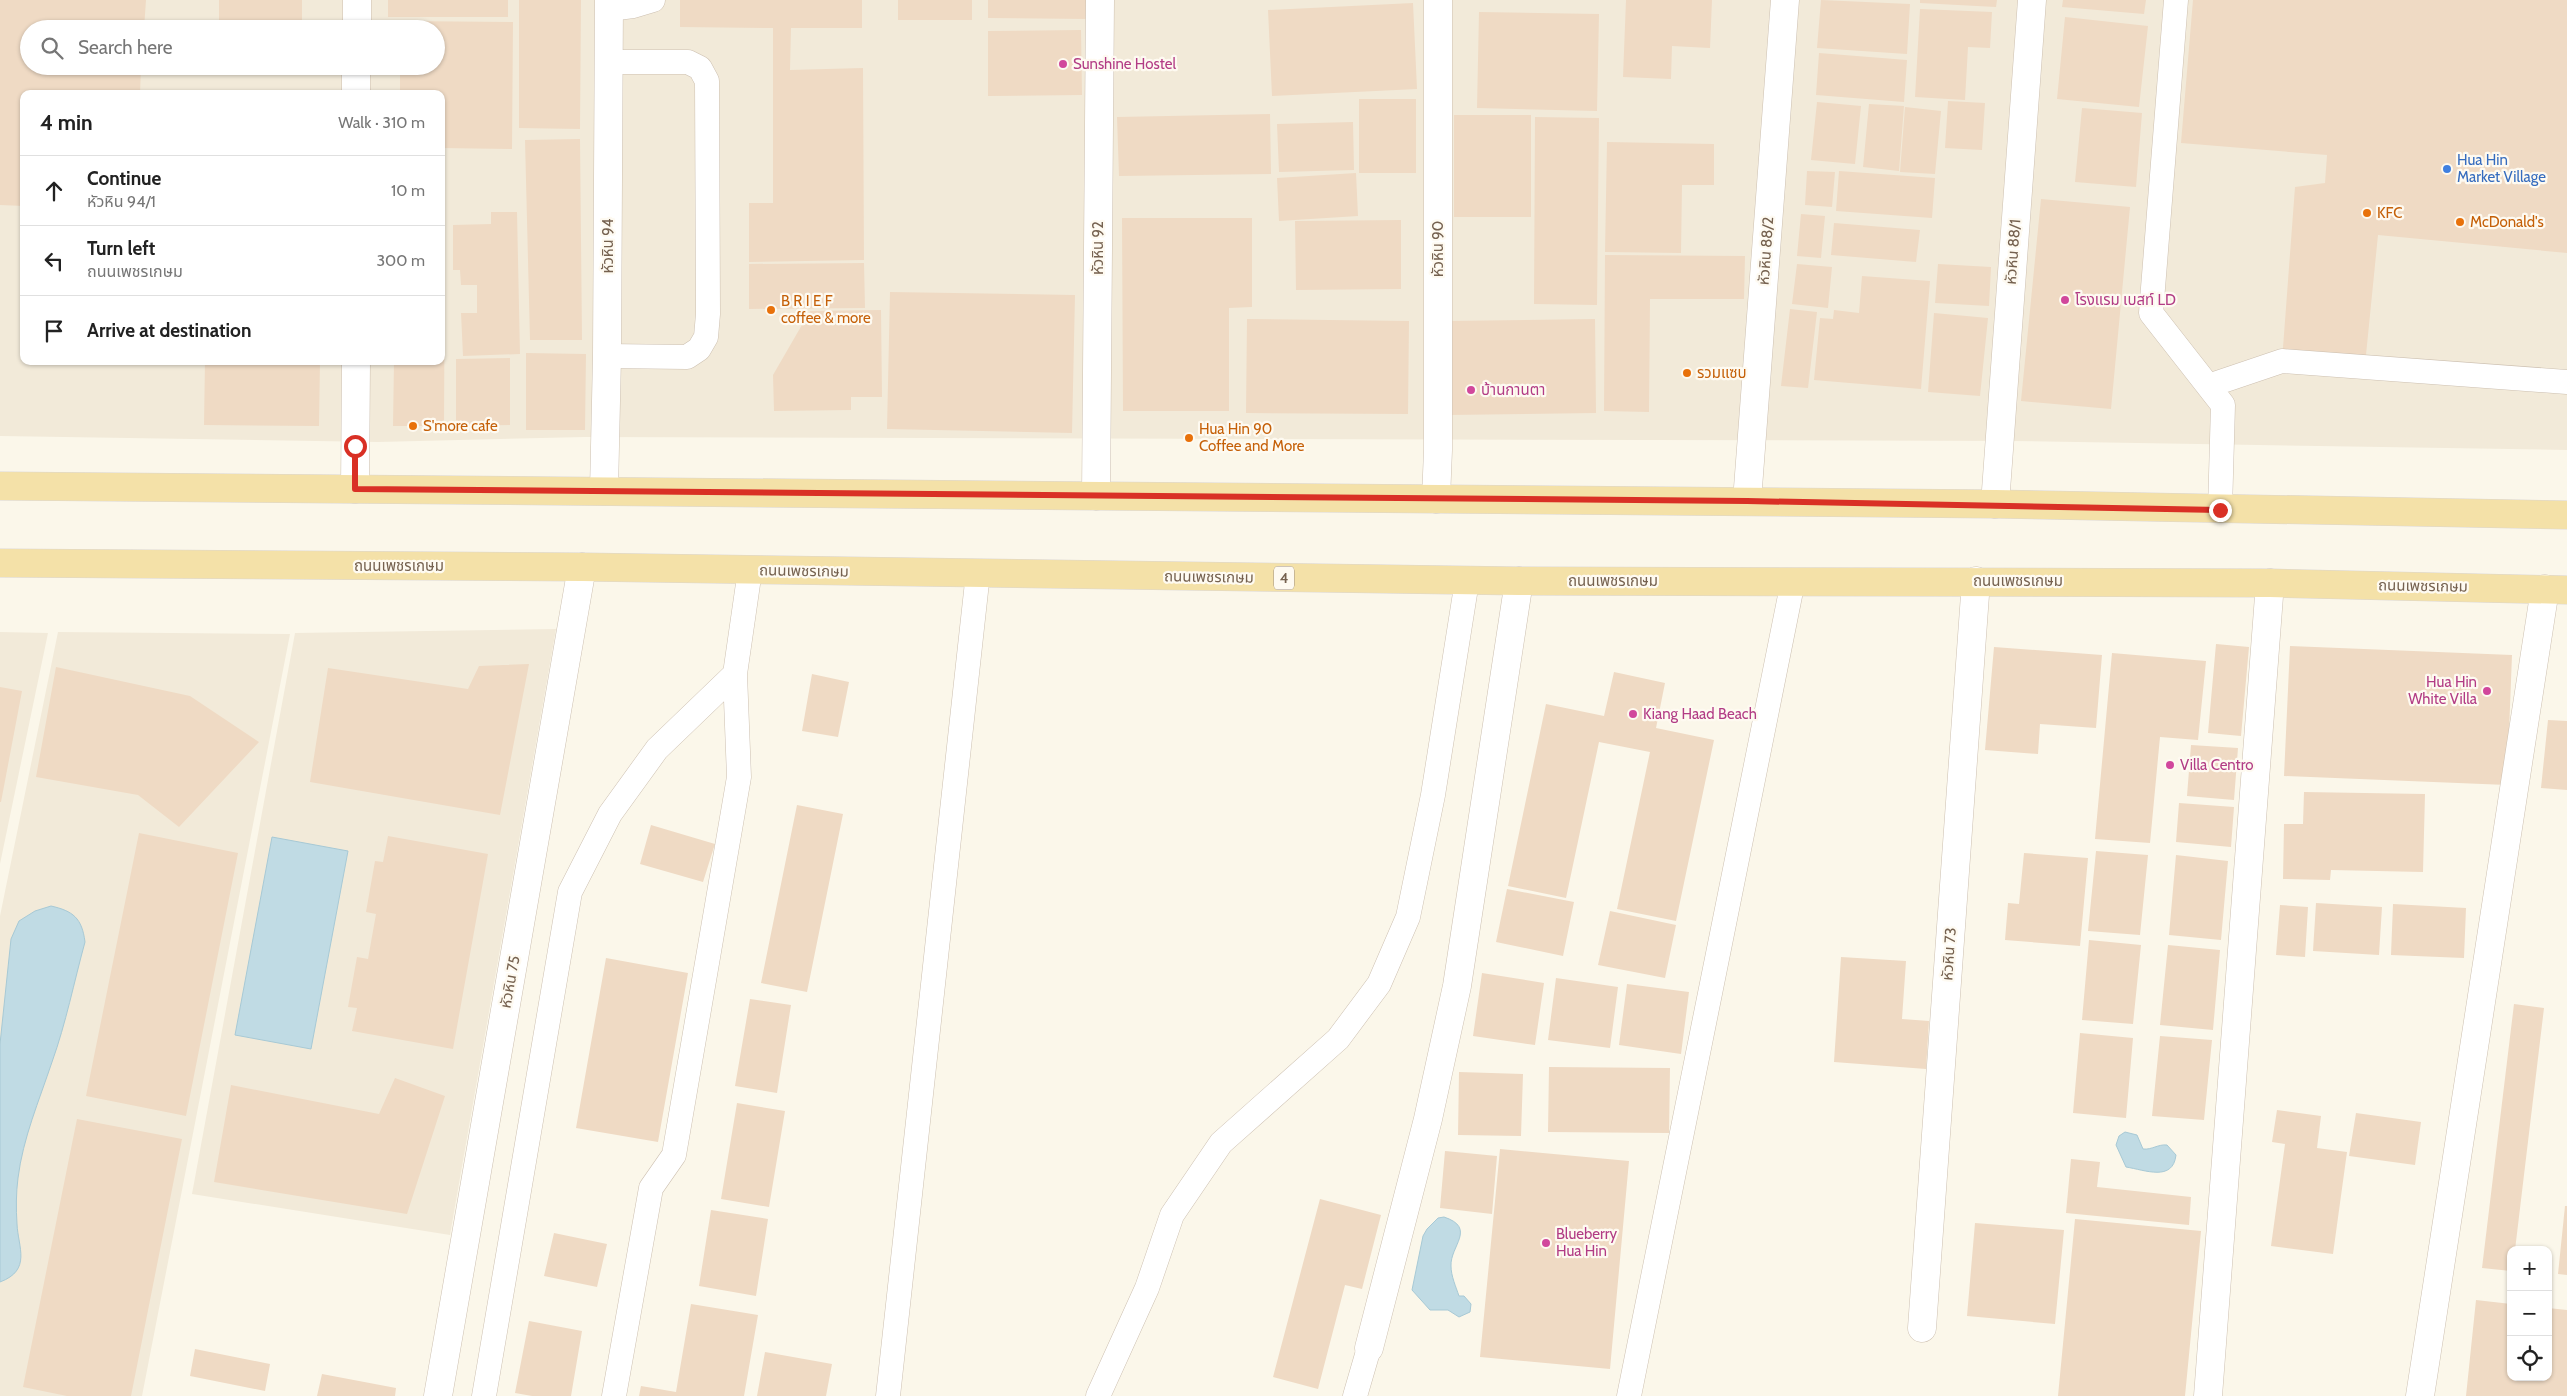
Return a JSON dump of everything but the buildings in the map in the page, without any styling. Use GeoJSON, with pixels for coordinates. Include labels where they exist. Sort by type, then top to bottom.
{"type":"FeatureCollection","features":[{"type":"Feature","properties":{"kind":"main road"},"geometry":{"type":"LineString","coordinates":[[0,486],[1747,501],[2567,515]]}},
{"type":"Feature","properties":{"kind":"main road","name":"ถนนเพชรเกษม"},"geometry":{"type":"LineString","coordinates":[[0,563],[582,567],[1467,581],[2270,583],[2556,589]]}},
{"type":"Feature","properties":{"kind":"street"},"geometry":{"type":"LineString","coordinates":[[357,0],[357,20]]}},
{"type":"Feature","properties":{"kind":"street","name":"หัวหิน 92"},"geometry":{"type":"LineString","coordinates":[[1096,496],[1100,0]]}},
{"type":"Feature","properties":{"kind":"street","name":"หัวหิน 90"},"geometry":{"type":"LineString","coordinates":[[1436,499],[1438,450],[1438,0]]}},
{"type":"Feature","properties":{"kind":"street","name":"หัวหิน 88/2"},"geometry":{"type":"LineString","coordinates":[[1747,501],[1785,0]]}},
{"type":"Feature","properties":{"kind":"street","name":"หัวหิน 88/1"},"geometry":{"type":"LineString","coordinates":[[1995,504],[2032,0]]}},
{"type":"Feature","properties":{"kind":"street","name":"หัวหิน 94"},"geometry":{"type":"LineString","coordinates":[[604,491],[608,356],[609,4]]}},
{"type":"Feature","properties":{"kind":"street"},"geometry":{"type":"LineString","coordinates":[[356,75],[356,90]]}},
{"type":"Feature","properties":{"kind":"street"},"geometry":{"type":"LineString","coordinates":[[355,489],[356,365]]}},
{"type":"Feature","properties":{"kind":"street","name":"หัวหิน 75"},"geometry":{"type":"LineString","coordinates":[[438,1396],[582,567]]}},
{"type":"Feature","properties":{"kind":"street"},"geometry":{"type":"LineString","coordinates":[[1369,1348],[1428,1119],[1456,986],[1519,581]]}},
{"type":"Feature","properties":{"kind":"street","name":"หัวหิน 73"},"geometry":{"type":"LineString","coordinates":[[1922,1328],[1976,581]]}},
{"type":"Feature","properties":{"kind":"street"},"geometry":{"type":"LineString","coordinates":[[2208,1396],[2270,583]]}},
{"type":"Feature","properties":{"kind":"street"},"geometry":{"type":"LineString","coordinates":[[2420,1396],[2556,589]]}},
{"type":"Feature","properties":{"kind":"lane"},"geometry":{"type":"LineString","coordinates":[[609,4],[633,6],[653,0]]}},
{"type":"Feature","properties":{"kind":"lane"},"geometry":{"type":"LineString","coordinates":[[2176,0],[2151,313],[2223,405],[2220,510]]}},
{"type":"Feature","properties":{"kind":"lane"},"geometry":{"type":"LineString","coordinates":[[608,62],[688,62],[700,68],[707,81],[708,314],[706,337],[699,349],[687,357],[608,356]]}},
{"type":"Feature","properties":{"kind":"lane"},"geometry":{"type":"LineString","coordinates":[[2208,386],[2282,361],[2567,382]]}},
{"type":"Feature","properties":{"kind":"lane"},"geometry":{"type":"LineString","coordinates":[[614,1396],[651,1188],[674,1155],[738,787],[735,674],[750,570]]}},
{"type":"Feature","properties":{"kind":"lane"},"geometry":{"type":"LineString","coordinates":[[888,1396],[978,573]]}},
{"type":"Feature","properties":{"kind":"lane"},"geometry":{"type":"LineString","coordinates":[[1098,1396],[1147,1288],[1172,1215],[1220,1143],[1338,1039],[1379,984],[1408,917],[1433,795],[1467,581]]}},
{"type":"Feature","properties":{"kind":"lane"},"geometry":{"type":"LineString","coordinates":[[1629,1396],[1793,581]]}},
{"type":"Feature","properties":{"kind":"lane"},"geometry":{"type":"LineString","coordinates":[[484,1396],[570,892],[610,814],[657,749],[735,674]]}},
{"type":"Feature","properties":{"kind":"lane"},"geometry":{"type":"LineString","coordinates":[[1355,1396],[1369,1348]]}},
{"type":"Feature","properties":{"kind":"shaded area"},"geometry":{"type":"Polygon","coordinates":[[[0,0],[2567,0],[2567,450],[2012,441],[585,437],[378,442],[0,436],[0,0]]]}},
{"type":"Feature","properties":{"kind":"shaded area"},"geometry":{"type":"Polygon","coordinates":[[[556,629],[450,1235],[192,1194],[295,633],[556,629]]]}},
{"type":"Feature","properties":{"kind":"shaded area"},"geometry":{"type":"Polygon","coordinates":[[[0,632],[48,633],[0,864],[0,632]]]}},
{"type":"Feature","properties":{"kind":"shaded area"},"geometry":{"type":"Polygon","coordinates":[[[58,632],[290,634],[142,1396],[0,1396],[0,916],[58,632]]]}},
{"type":"Feature","properties":{"kind":"water"},"geometry":{"type":"Polygon","coordinates":[[[272,837],[348,851],[311,1049],[235,1035],[272,837]]]}},
{"type":"Feature","properties":{"kind":"water"},"geometry":{"type":"Polygon","coordinates":[[[51,906],[71,913],[79,921],[85,942],[62,1032],[32,1120],[20,1163],[16,1201],[20,1264],[10,1277],[0,1282],[0,1044],[11,939],[19,921],[35,911],[51,906]]]}},
{"type":"Feature","properties":{"kind":"water"},"geometry":{"type":"Polygon","coordinates":[[[2125,1132],[2137,1135],[2143,1149],[2167,1145],[2176,1155],[2170,1169],[2149,1172],[2126,1167],[2116,1145],[2119,1136],[2125,1132]]]}},
{"type":"Feature","properties":{"kind":"water"},"geometry":{"type":"Polygon","coordinates":[[[1444,1217],[1454,1221],[1459,1226],[1460,1238],[1452,1259],[1451,1270],[1459,1296],[1464,1296],[1471,1304],[1470,1312],[1459,1317],[1448,1310],[1430,1310],[1412,1290],[1423,1236],[1438,1218],[1444,1217]]]}},
{"type":"Feature","properties":{"kind":"place","name":"Sunshine Hostel"},"geometry":{"type":"Point","coordinates":[1063,64]}},
{"type":"Feature","properties":{"kind":"place","name":"Hua Hin Market Village"},"geometry":{"type":"Point","coordinates":[2447,169]}},
{"type":"Feature","properties":{"kind":"place","name":"KFC"},"geometry":{"type":"Point","coordinates":[2367,213]}},
{"type":"Feature","properties":{"kind":"place","name":"McDonald's"},"geometry":{"type":"Point","coordinates":[2460,222]}},
{"type":"Feature","properties":{"kind":"place","name":"โรงแรม เบสท์ LD"},"geometry":{"type":"Point","coordinates":[2065,300]}},
{"type":"Feature","properties":{"kind":"place","name":"B R I E F coffee & more"},"geometry":{"type":"Point","coordinates":[771,310]}},
{"type":"Feature","properties":{"kind":"place","name":"รวมแซบ"},"geometry":{"type":"Point","coordinates":[1687,373]}},
{"type":"Feature","properties":{"kind":"place","name":"บ้านกานตา"},"geometry":{"type":"Point","coordinates":[1471,390]}},
{"type":"Feature","properties":{"kind":"place","name":"S'more cafe"},"geometry":{"type":"Point","coordinates":[413,426]}},
{"type":"Feature","properties":{"kind":"place","name":"Hua Hin 90 Coffee and More"},"geometry":{"type":"Point","coordinates":[1189,438]}},
{"type":"Feature","properties":{"kind":"place","name":"Hua Hin White Villa"},"geometry":{"type":"Point","coordinates":[2487,691]}},
{"type":"Feature","properties":{"kind":"place","name":"Kiang Haad Beach"},"geometry":{"type":"Point","coordinates":[1633,714]}},
{"type":"Feature","properties":{"kind":"place","name":"Villa Centro"},"geometry":{"type":"Point","coordinates":[2170,765]}},
{"type":"Feature","properties":{"kind":"place","name":"Blueberry Hua Hin"},"geometry":{"type":"Point","coordinates":[1546,1243]}},
{"type":"Feature","properties":{"kind":"route"},"geometry":{"type":"LineString","coordinates":[[355,446],[355,489],[1747,501],[1995,504],[2220,510]]}}]}
